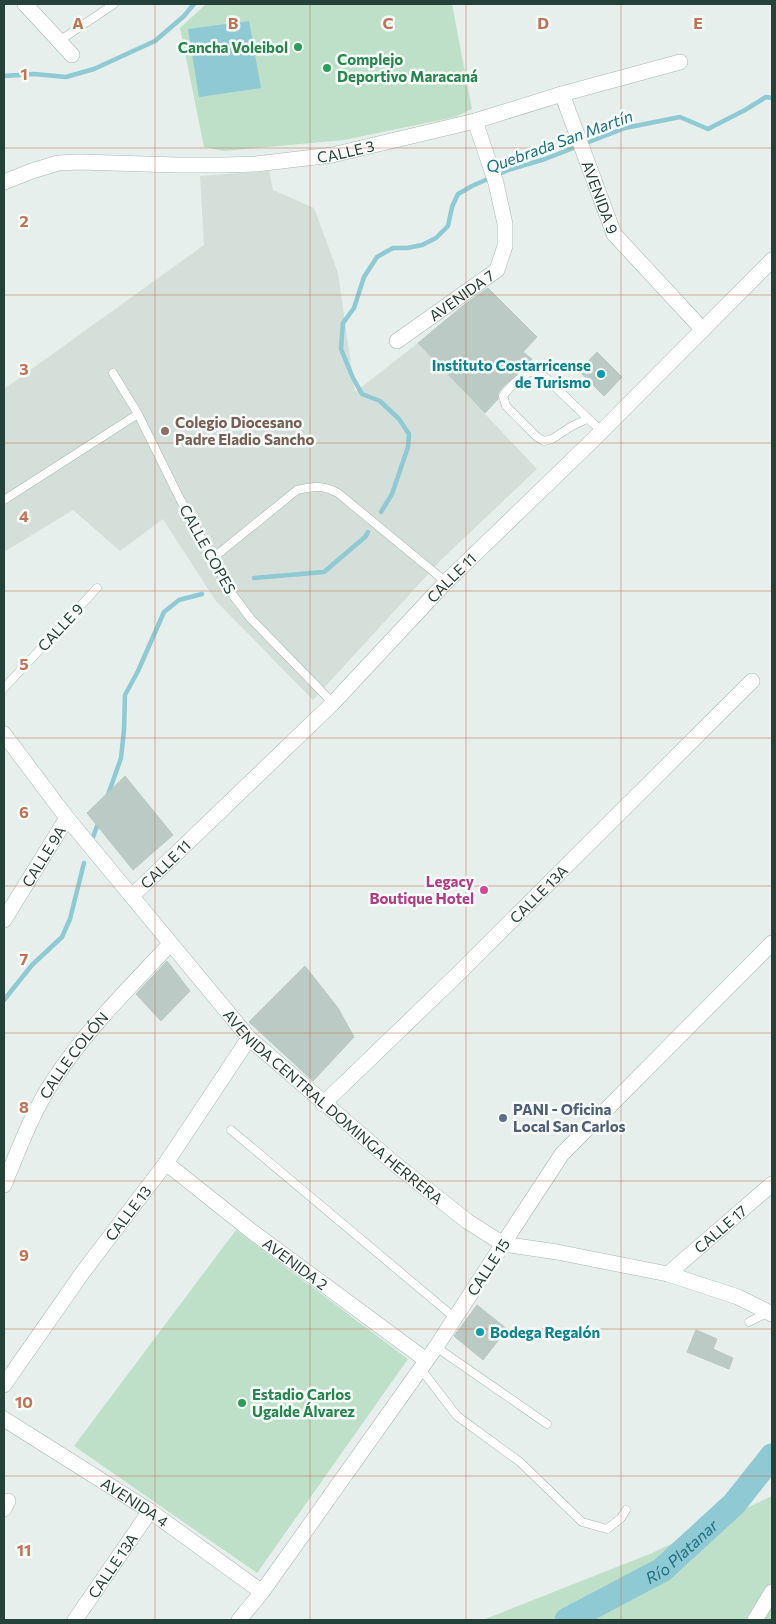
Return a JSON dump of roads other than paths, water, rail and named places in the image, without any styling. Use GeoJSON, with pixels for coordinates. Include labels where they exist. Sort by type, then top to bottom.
{"type":"FeatureCollection","features":[{"type":"Feature","properties":{"kind":"street"},"geometry":{"type":"LineString","coordinates":[[29,5],[72,55]]}},
{"type":"Feature","properties":{"kind":"street","name":"CALLE 3"},"geometry":{"type":"LineString","coordinates":[[4,182],[58,163],[80,162],[177,166],[225,165],[256,164],[332,156],[475,121],[562,94],[680,62]]}},
{"type":"Feature","properties":{"kind":"street","name":"AVENIDA 9"},"geometry":{"type":"LineString","coordinates":[[562,94],[614,234],[704,330]]}},
{"type":"Feature","properties":{"kind":"street","name":"AVENIDA 7"},"geometry":{"type":"LineString","coordinates":[[397,341],[497,270],[505,246],[505,224],[496,183],[475,121]]}},
{"type":"Feature","properties":{"kind":"street","name":"CALLE 11"},"geometry":{"type":"LineString","coordinates":[[132,896],[332,703],[446,582],[602,432],[772,260]]}},
{"type":"Feature","properties":{"kind":"street","name":"CALLE 13A"},"geometry":{"type":"LineString","coordinates":[[323,1104],[453,979],[752,681]]}},
{"type":"Feature","properties":{"kind":"street","name":"AVENIDA CENTRAL DOMINGA HERRERA"},"geometry":{"type":"LineString","coordinates":[[4,734],[67,818],[249,1038],[323,1104],[467,1221],[503,1244],[557,1252],[671,1278],[738,1296],[770,1313]]}},
{"type":"Feature","properties":{"kind":"street","name":"CALLE 9A"},"geometry":{"type":"LineString","coordinates":[[4,920],[67,818]]}},
{"type":"Feature","properties":{"kind":"street","name":"CALLE 15"},"geometry":{"type":"LineString","coordinates":[[238,1620],[262,1592],[436,1347],[562,1154],[772,943]]}},
{"type":"Feature","properties":{"kind":"street","name":"CALLE COLÓN"},"geometry":{"type":"LineString","coordinates":[[4,1185],[29,1126],[54,1078],[102,1017],[170,944]]}},
{"type":"Feature","properties":{"kind":"street","name":"CALLE 13"},"geometry":{"type":"LineString","coordinates":[[4,1385],[83,1272],[166,1163],[249,1038]]}},
{"type":"Feature","properties":{"kind":"street","name":"AVENIDA 2"},"geometry":{"type":"LineString","coordinates":[[166,1163],[423,1364]]}},
{"type":"Feature","properties":{"kind":"street","name":"CALLE 17"},"geometry":{"type":"LineString","coordinates":[[671,1278],[772,1184]]}},
{"type":"Feature","properties":{"kind":"street","name":"AVENIDA 4"},"geometry":{"type":"LineString","coordinates":[[4,1419],[150,1511],[262,1592]]}},
{"type":"Feature","properties":{"kind":"street","name":"CALLE 13A"},"geometry":{"type":"LineString","coordinates":[[75,1620],[150,1511]]}},
{"type":"Feature","properties":{"kind":"street"},"geometry":{"type":"LineString","coordinates":[[755,1620],[772,1592]]}},
{"type":"Feature","properties":{"kind":"lane"},"geometry":{"type":"LineString","coordinates":[[59,41],[114,4]]}},
{"type":"Feature","properties":{"kind":"lane"},"geometry":{"type":"LineString","coordinates":[[588,419],[572,426],[552,439],[544,441],[506,406],[503,399],[507,390],[526,373],[532,371],[546,378],[602,432]]}},
{"type":"Feature","properties":{"kind":"lane","name":"CALLE COPES"},"geometry":{"type":"LineString","coordinates":[[113,373],[138,414],[179,498],[232,594],[251,618],[332,703]]}},
{"type":"Feature","properties":{"kind":"lane"},"geometry":{"type":"LineString","coordinates":[[4,500],[138,414]]}},
{"type":"Feature","properties":{"kind":"lane"},"geometry":{"type":"LineString","coordinates":[[213,558],[297,490],[311,486],[327,488],[338,493],[446,582]]}},
{"type":"Feature","properties":{"kind":"lane","name":"CALLE 9"},"geometry":{"type":"LineString","coordinates":[[4,688],[96,588]]}},
{"type":"Feature","properties":{"kind":"lane"},"geometry":{"type":"LineString","coordinates":[[231,1130],[455,1318]]}},
{"type":"Feature","properties":{"kind":"lane"},"geometry":{"type":"LineString","coordinates":[[749,1322],[770,1313]]}},
{"type":"Feature","properties":{"kind":"lane"},"geometry":{"type":"LineString","coordinates":[[436,1347],[547,1424]]}},
{"type":"Feature","properties":{"kind":"lane"},"geometry":{"type":"LineString","coordinates":[[423,1364],[457,1416],[520,1462],[582,1522],[607,1529],[621,1518],[626,1510]]}},
{"type":"Feature","properties":{"kind":"water"},"geometry":{"type":"Polygon","coordinates":[[[249,21],[261,88],[199,97],[188,29],[249,21]]]}},
{"type":"Feature","properties":{"kind":"waterway"},"geometry":{"type":"LineString","coordinates":[[4,76],[34,74],[66,77],[94,69],[155,41],[184,16],[194,4]]}},
{"type":"Feature","properties":{"kind":"waterway","name":"Quebrada San Martín"},"geometry":{"type":"LineString","coordinates":[[381,512],[392,494],[408,447],[409,434],[399,419],[380,401],[362,394],[341,349],[343,323],[354,308],[364,277],[377,257],[393,248],[422,245],[436,238],[448,226],[452,207],[458,194],[508,170],[545,159],[625,128],[680,117],[708,129],[766,97],[772,98]]}},
{"type":"Feature","properties":{"kind":"waterway","name":"Quebrada San Martín"},"geometry":{"type":"LineString","coordinates":[[254,578],[324,572],[365,537],[368,532]]}},
{"type":"Feature","properties":{"kind":"waterway","name":"Quebrada San Martín"},"geometry":{"type":"LineString","coordinates":[[108,795],[121,758],[125,695],[138,671],[164,612],[179,600],[202,594]]}},
{"type":"Feature","properties":{"kind":"waterway","name":"Quebrada San Martín"},"geometry":{"type":"LineString","coordinates":[[93,837],[99,821]]}},
{"type":"Feature","properties":{"kind":"waterway","name":"Quebrada San Martín"},"geometry":{"type":"LineString","coordinates":[[4,1000],[32,965],[62,937],[70,919],[84,863]]}},
{"type":"Feature","properties":{"kind":"waterway","name":"Río Platanar"},"geometry":{"type":"LineString","coordinates":[[567,1620],[662,1570],[734,1504],[772,1456]]}},
{"type":"Feature","properties":{"kind":"place","name":"Cancha Voleibol"},"geometry":{"type":"Point","coordinates":[298,47]}},
{"type":"Feature","properties":{"kind":"place","name":"Complejo Deportivo Maracaná"},"geometry":{"type":"Point","coordinates":[327,68]}},
{"type":"Feature","properties":{"kind":"place","name":"Instituto Costarricense de Turismo"},"geometry":{"type":"Point","coordinates":[601,374]}},
{"type":"Feature","properties":{"kind":"place","name":"Colegio Diocesano Padre Eladio Sancho"},"geometry":{"type":"Point","coordinates":[165,431]}},
{"type":"Feature","properties":{"kind":"place","name":"Legacy Boutique Hotel"},"geometry":{"type":"Point","coordinates":[484,890]}},
{"type":"Feature","properties":{"kind":"place","name":"PANI - Oficina Local San Carlos"},"geometry":{"type":"Point","coordinates":[503,1118]}},
{"type":"Feature","properties":{"kind":"place","name":"Bodega Regalón"},"geometry":{"type":"Point","coordinates":[480,1332]}},
{"type":"Feature","properties":{"kind":"place","name":"Estadio Carlos Ugalde Álvarez"},"geometry":{"type":"Point","coordinates":[242,1403]}}]}
